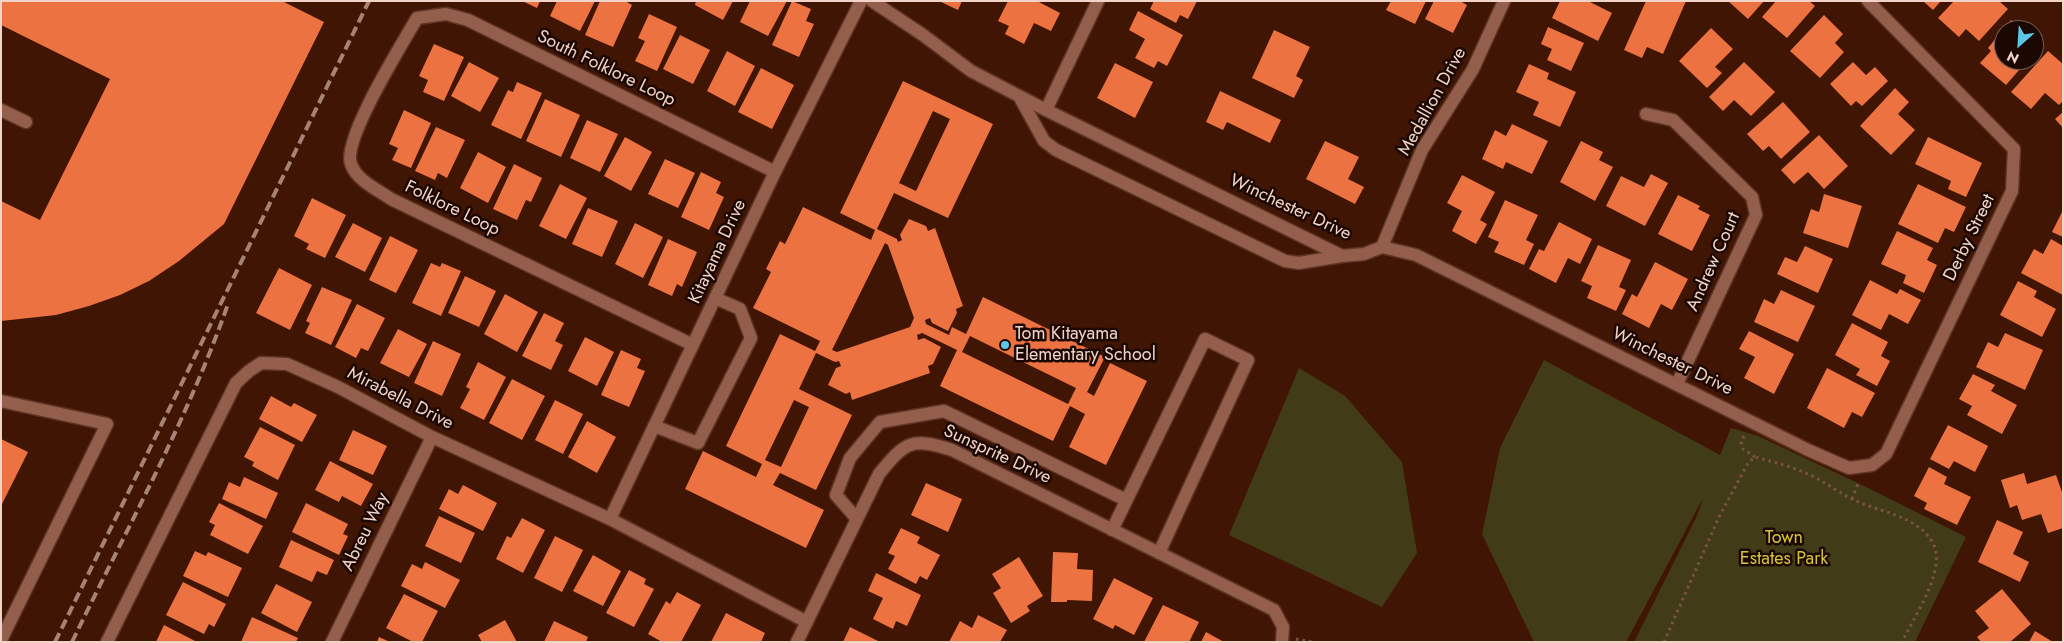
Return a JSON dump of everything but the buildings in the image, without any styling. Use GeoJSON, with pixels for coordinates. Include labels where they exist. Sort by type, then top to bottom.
{"type":"FeatureCollection","features":[{"type":"Feature","properties":{"kind":"street","name":"Kitayama Drive"},"geometry":{"type":"LineString","coordinates":[[610,519],[775,172],[861,1]]}},
{"type":"Feature","properties":{"kind":"street","name":"Winchester Drive"},"geometry":{"type":"LineString","coordinates":[[872,1],[923,35],[971,71],[1342,256],[1364,254],[1382,247],[1416,255],[1849,468],[1872,466]]}},
{"type":"Feature","properties":{"kind":"street"},"geometry":{"type":"LineString","coordinates":[[1046,110],[1098,1]]}},
{"type":"Feature","properties":{"kind":"street","name":"Medallion Drive"},"geometry":{"type":"LineString","coordinates":[[1382,247],[1422,150],[1472,69],[1504,1]]}},
{"type":"Feature","properties":{"kind":"street","name":"Derby Street"},"geometry":{"type":"LineString","coordinates":[[1868,1],[2014,149],[2012,191],[1886,454],[1872,466]]}},
{"type":"Feature","properties":{"kind":"street","name":"South Folklore Loop"},"geometry":{"type":"LineString","coordinates":[[417,18],[446,14],[468,20],[775,172]]}},
{"type":"Feature","properties":{"kind":"street","name":"Folklore Loop"},"geometry":{"type":"LineString","coordinates":[[417,18],[363,114],[353,143],[350,162],[358,176],[390,199],[693,345]]}},
{"type":"Feature","properties":{"kind":"street"},"geometry":{"type":"LineString","coordinates":[[1019,96],[1044,141],[1056,150],[1285,261],[1299,263],[1342,256]]}},
{"type":"Feature","properties":{"kind":"street"},"geometry":{"type":"LineString","coordinates":[[1,110],[26,122]]}},
{"type":"Feature","properties":{"kind":"street","name":"Andrew Court"},"geometry":{"type":"LineString","coordinates":[[1646,114],[1673,120],[1752,197],[1756,215],[1677,384]]}},
{"type":"Feature","properties":{"kind":"street"},"geometry":{"type":"LineString","coordinates":[[654,426],[698,443],[751,338],[740,309],[715,298]]}},
{"type":"Feature","properties":{"kind":"street"},"geometry":{"type":"LineString","coordinates":[[1112,530],[1205,339],[1248,360],[1159,553]]}},
{"type":"Feature","properties":{"kind":"street","name":"Mirabella Drive"},"geometry":{"type":"LineString","coordinates":[[107,642],[236,383],[249,370],[261,363],[287,364],[338,387],[432,437],[610,519],[807,622]]}},
{"type":"Feature","properties":{"kind":"street"},"geometry":{"type":"LineString","coordinates":[[1,400],[107,424],[1,640]]}},
{"type":"Feature","properties":{"kind":"street"},"geometry":{"type":"LineString","coordinates":[[857,519],[836,495],[850,458],[880,422],[944,411],[1126,500]]}},
{"type":"Feature","properties":{"kind":"street","name":"Abreu Way"},"geometry":{"type":"LineString","coordinates":[[332,642],[432,437]]}},
{"type":"Feature","properties":{"kind":"street","name":"Sunsprite Drive"},"geometry":{"type":"LineString","coordinates":[[797,642],[880,474],[897,452],[912,444],[932,443],[952,450],[1274,610],[1282,627],[1282,642]]}},
{"type":"Feature","properties":{"kind":"path"},"geometry":{"type":"LineString","coordinates":[[1752,421],[1741,442],[1742,449],[1755,457],[1811,475],[1837,492],[1884,510],[1920,528],[1930,537],[1936,553],[1935,570],[1930,586],[1902,642]]}},
{"type":"Feature","properties":{"kind":"path"},"geometry":{"type":"LineString","coordinates":[[1664,642],[1718,517],[1748,463],[1755,457]]}},
{"type":"Feature","properties":{"kind":"green space","name":"Town Estates Park"},"geometry":{"type":"Polygon","coordinates":[[[1544,360],[1720,455],[1731,428],[1758,436],[1966,537],[1915,642],[1634,642],[1697,516],[1703,498],[1626,642],[1534,642],[1482,534],[1500,448],[1544,360]]]}},
{"type":"Feature","properties":{"kind":"green space"},"geometry":{"type":"Polygon","coordinates":[[[1299,368],[1345,396],[1402,462],[1417,553],[1382,607],[1229,535],[1299,368]]]}},
{"type":"Feature","properties":{"kind":"railway"},"geometry":{"type":"LineString","coordinates":[[55,642],[369,1]]}},
{"type":"Feature","properties":{"kind":"railway"},"geometry":{"type":"LineString","coordinates":[[72,642],[175,433],[212,348],[228,304]]}},
{"type":"Feature","properties":{"kind":"place","name":"Tom Kitayama Elementary School"},"geometry":{"type":"Point","coordinates":[1005,345]}}]}
